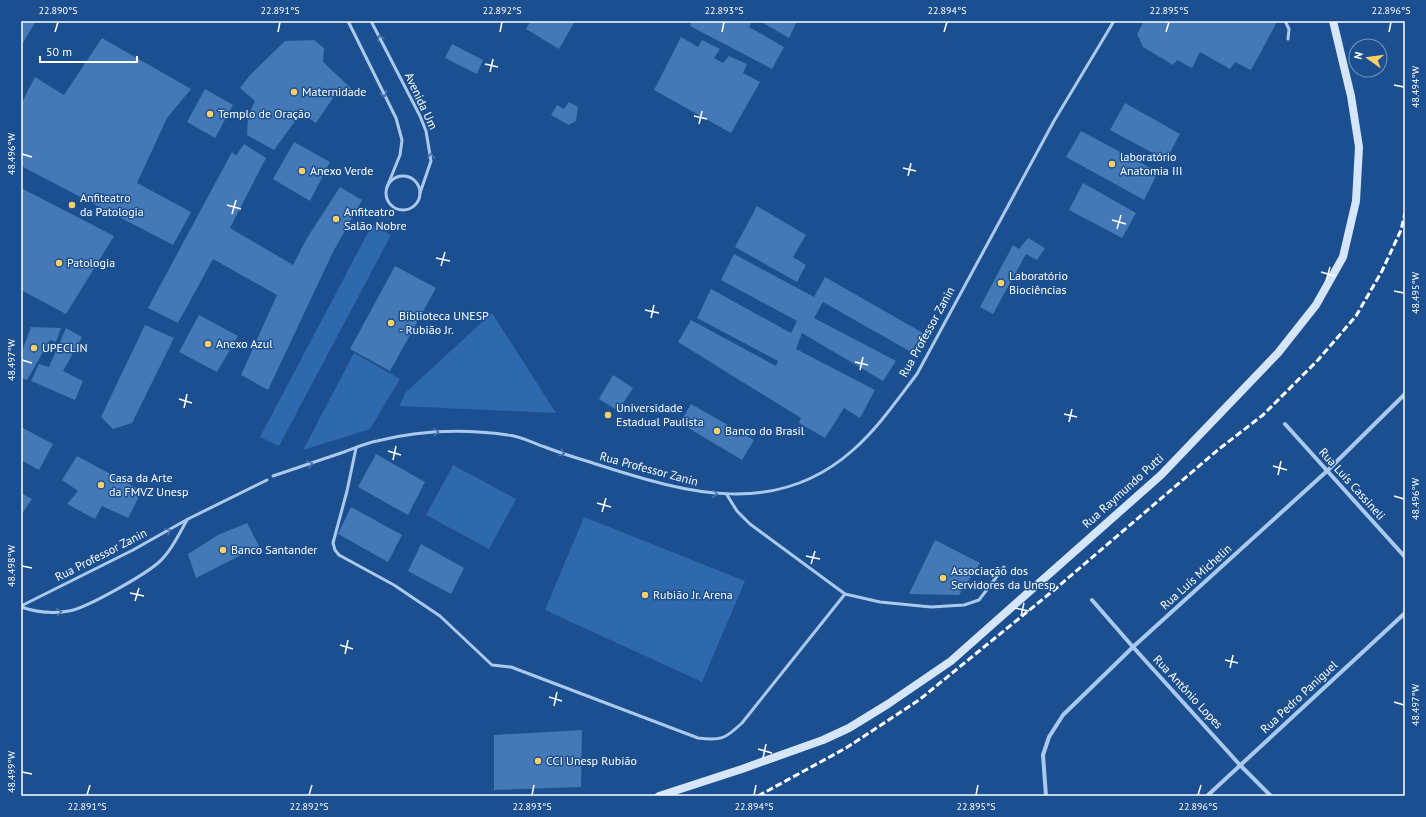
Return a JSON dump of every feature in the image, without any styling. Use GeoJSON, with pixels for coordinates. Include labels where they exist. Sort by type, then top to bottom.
{"type":"FeatureCollection","features":[{"type":"Feature","properties":{"kind":"street","name":"Rua Raymundo Putti"},"geometry":{"type":"LineString","coordinates":[[659,796],[742,770],[823,740],[849,728],[888,704],[951,661],[1161,475],[1278,354],[1316,305],[1343,257],[1356,201],[1359,147],[1351,96],[1333,21]]}},
{"type":"Feature","properties":{"kind":"street","name":"Rua Luís Michelin"},"geometry":{"type":"LineString","coordinates":[[1046,796],[1043,755],[1049,737],[1063,715],[1133,647],[1327,471],[1405,394]]}},
{"type":"Feature","properties":{"kind":"street","name":"Rua Luís Cassineli"},"geometry":{"type":"LineString","coordinates":[[1286,424],[1405,558]]}},
{"type":"Feature","properties":{"kind":"street","name":"Rua Antônio Lopes"},"geometry":{"type":"LineString","coordinates":[[1092,600],[1240,765],[1271,796]]}},
{"type":"Feature","properties":{"kind":"street","name":"Rua Pedro Paniguel"},"geometry":{"type":"LineString","coordinates":[[1207,796],[1405,613]]}},
{"type":"Feature","properties":{"kind":"lane"},"geometry":{"type":"LineString","coordinates":[[348,21],[396,118],[402,140],[400,155],[387,187],[386,196],[388,202],[396,210],[402,211],[413,208],[419,199],[420,193],[416,182],[406,176],[395,178],[387,187]]}},
{"type":"Feature","properties":{"kind":"lane","name":"Avenida Um"},"geometry":{"type":"LineString","coordinates":[[371,21],[420,116],[426,131],[432,161],[420,193]]}},
{"type":"Feature","properties":{"kind":"lane","name":"Rua Professor Zanin"},"geometry":{"type":"LineString","coordinates":[[273,476],[390,438],[423,433],[476,432],[510,435],[599,465],[673,487],[726,495],[764,492],[793,486],[823,472],[853,450],[889,412],[917,374],[1054,121],[1114,21]]}},
{"type":"Feature","properties":{"kind":"lane"},"geometry":{"type":"LineString","coordinates":[[1285,21],[1289,29],[1288,39]]}},
{"type":"Feature","properties":{"kind":"lane"},"geometry":{"type":"LineString","coordinates":[[356,448],[347,491],[333,543],[335,550],[340,555],[395,586],[440,616],[492,665],[511,667],[698,738],[716,740],[727,737],[742,723],[845,594]]}},
{"type":"Feature","properties":{"kind":"lane","name":"Rua Professor Zanin"},"geometry":{"type":"LineString","coordinates":[[21,606],[133,550],[188,519],[267,480]]}},
{"type":"Feature","properties":{"kind":"lane"},"geometry":{"type":"LineString","coordinates":[[726,495],[737,511],[750,524],[845,594],[894,604],[931,607],[964,606],[978,600],[1004,567]]}},
{"type":"Feature","properties":{"kind":"lane","name":"Rua Professor Zanin"},"geometry":{"type":"LineString","coordinates":[[21,606],[33,611],[52,613],[70,611],[110,592],[158,563],[188,519]]}},
{"type":"Feature","properties":{"kind":"shaded area"},"geometry":{"type":"Polygon","coordinates":[[[372,225],[391,235],[279,446],[260,437],[372,225]]]}},
{"type":"Feature","properties":{"kind":"shaded area"},"geometry":{"type":"Polygon","coordinates":[[[492,313],[556,413],[399,406],[406,392],[492,313]]]}},
{"type":"Feature","properties":{"kind":"shaded area"},"geometry":{"type":"Polygon","coordinates":[[[354,353],[400,379],[370,429],[303,450],[354,353]]]}},
{"type":"Feature","properties":{"kind":"shaded area"},"geometry":{"type":"Polygon","coordinates":[[[453,465],[516,499],[489,549],[426,515],[453,465]]]}},
{"type":"Feature","properties":{"kind":"shaded area","name":"Rubião Jr. Arena"},"geometry":{"type":"Polygon","coordinates":[[[584,517],[745,581],[702,682],[545,610],[584,517]]]}},
{"type":"Feature","properties":{"kind":"building"},"geometry":{"type":"Polygon","coordinates":[[[21,21],[36,21],[21,46],[21,21]]]}},
{"type":"Feature","properties":{"kind":"building"},"geometry":{"type":"Polygon","coordinates":[[[531,21],[575,21],[559,49],[526,29],[531,21]]]}},
{"type":"Feature","properties":{"kind":"building"},"geometry":{"type":"Polygon","coordinates":[[[692,21],[752,21],[749,27],[784,47],[772,69],[690,26],[692,21]]]}},
{"type":"Feature","properties":{"kind":"building"},"geometry":{"type":"Polygon","coordinates":[[[760,21],[797,21],[789,38],[760,21]]]}},
{"type":"Feature","properties":{"kind":"building"},"geometry":{"type":"Polygon","coordinates":[[[1144,21],[1277,22],[1251,70],[1235,62],[1230,69],[1200,52],[1192,68],[1177,60],[1173,65],[1143,47],[1137,34],[1144,21]]]}},
{"type":"Feature","properties":{"kind":"building"},"geometry":{"type":"Polygon","coordinates":[[[681,37],[698,47],[702,40],[720,49],[714,58],[723,63],[729,56],[747,64],[743,73],[760,82],[731,133],[654,90],[681,37]]]}},
{"type":"Feature","properties":{"kind":"building"},"geometry":{"type":"Polygon","coordinates":[[[102,38],[191,89],[167,118],[137,183],[191,212],[173,245],[21,166],[21,104],[35,77],[64,95],[102,38]]]}},
{"type":"Feature","properties":{"kind":"building","name":"Maternidade"},"geometry":{"type":"Polygon","coordinates":[[[314,40],[324,48],[323,62],[352,89],[335,95],[316,123],[301,113],[274,150],[247,135],[248,116],[255,101],[240,88],[250,75],[285,41],[314,40]]]}},
{"type":"Feature","properties":{"kind":"building"},"geometry":{"type":"Polygon","coordinates":[[[452,44],[483,60],[477,74],[445,58],[452,44]]]}},
{"type":"Feature","properties":{"kind":"building","name":"Templo de Oração"},"geometry":{"type":"Polygon","coordinates":[[[205,89],[233,105],[215,138],[187,122],[205,89]]]}},
{"type":"Feature","properties":{"kind":"building"},"geometry":{"type":"Polygon","coordinates":[[[569,102],[578,107],[576,121],[569,125],[551,115],[557,105],[564,109],[569,102]]]}},
{"type":"Feature","properties":{"kind":"building","name":"laboratório Anatomia III"},"geometry":{"type":"Polygon","coordinates":[[[1125,103],[1180,134],[1166,160],[1110,130],[1125,103]]]}},
{"type":"Feature","properties":{"kind":"building","name":"laboratório Anatomia III"},"geometry":{"type":"Polygon","coordinates":[[[1081,131],[1158,172],[1144,200],[1066,157],[1081,131]]]}},
{"type":"Feature","properties":{"kind":"building","name":"Anexo Verde"},"geometry":{"type":"Polygon","coordinates":[[[294,142],[330,162],[310,201],[273,179],[294,142]]]}},
{"type":"Feature","properties":{"kind":"building"},"geometry":{"type":"Polygon","coordinates":[[[244,144],[266,158],[230,228],[293,265],[307,238],[340,187],[362,200],[333,252],[268,390],[241,375],[277,295],[213,259],[178,323],[148,308],[232,152],[236,156],[244,144]]]}},
{"type":"Feature","properties":{"kind":"building","name":"laboratório Anatomia III"},"geometry":{"type":"Polygon","coordinates":[[[1083,183],[1136,213],[1122,238],[1069,210],[1083,183]]]}},
{"type":"Feature","properties":{"kind":"building","name":"Patologia"},"geometry":{"type":"Polygon","coordinates":[[[21,188],[114,236],[66,314],[21,290],[21,188]]]}},
{"type":"Feature","properties":{"kind":"building"},"geometry":{"type":"Polygon","coordinates":[[[757,206],[806,235],[793,257],[806,265],[797,282],[735,247],[757,206]]]}},
{"type":"Feature","properties":{"kind":"building","name":"Laboratório Biociências"},"geometry":{"type":"Polygon","coordinates":[[[1028,238],[1045,248],[1037,260],[1026,254],[993,314],[980,307],[1013,245],[1019,249],[1028,238]]]}},
{"type":"Feature","properties":{"kind":"building"},"geometry":{"type":"Polygon","coordinates":[[[734,254],[814,297],[825,277],[923,333],[911,352],[823,302],[814,318],[896,361],[883,381],[802,333],[796,349],[875,390],[860,418],[844,408],[825,438],[799,423],[801,418],[678,342],[691,320],[776,366],[778,361],[697,318],[711,289],[791,333],[797,321],[721,280],[734,254]]]}},
{"type":"Feature","properties":{"kind":"building"},"geometry":{"type":"Polygon","coordinates":[[[395,266],[436,288],[390,371],[350,349],[395,266]]]}},
{"type":"Feature","properties":{"kind":"building","name":"Anexo Azul"},"geometry":{"type":"Polygon","coordinates":[[[199,315],[238,336],[217,372],[179,352],[199,315]]]}},
{"type":"Feature","properties":{"kind":"building"},"geometry":{"type":"Polygon","coordinates":[[[145,325],[174,338],[132,423],[113,429],[101,417],[145,325]]]}},
{"type":"Feature","properties":{"kind":"building","name":"UPECLIN"},"geometry":{"type":"Polygon","coordinates":[[[31,327],[61,328],[56,342],[50,340],[27,380],[21,378],[21,354],[31,327]]]}},
{"type":"Feature","properties":{"kind":"building"},"geometry":{"type":"Polygon","coordinates":[[[66,328],[82,337],[63,371],[83,381],[75,400],[31,381],[39,364],[49,367],[66,328]]]}},
{"type":"Feature","properties":{"kind":"building"},"geometry":{"type":"Polygon","coordinates":[[[613,375],[633,388],[618,411],[599,399],[613,375]]]}},
{"type":"Feature","properties":{"kind":"building","name":"Banco do Brasil"},"geometry":{"type":"Polygon","coordinates":[[[691,404],[754,440],[742,460],[680,423],[691,404]]]}},
{"type":"Feature","properties":{"kind":"building"},"geometry":{"type":"Polygon","coordinates":[[[21,427],[53,444],[39,470],[21,460],[21,427]]]}},
{"type":"Feature","properties":{"kind":"building"},"geometry":{"type":"Polygon","coordinates":[[[376,454],[425,482],[408,515],[358,487],[376,454]]]}},
{"type":"Feature","properties":{"kind":"building","name":"Casa da Arte da FMVZ Unesp"},"geometry":{"type":"Polygon","coordinates":[[[77,456],[142,491],[128,518],[102,506],[95,519],[67,504],[78,491],[62,480],[77,456]]]}},
{"type":"Feature","properties":{"kind":"building"},"geometry":{"type":"Polygon","coordinates":[[[21,493],[32,499],[21,515],[21,493]]]}},
{"type":"Feature","properties":{"kind":"building"},"geometry":{"type":"Polygon","coordinates":[[[351,507],[402,535],[388,562],[338,534],[351,507]]]}},
{"type":"Feature","properties":{"kind":"building","name":"Banco Santander"},"geometry":{"type":"Polygon","coordinates":[[[247,523],[259,546],[196,578],[188,554],[218,535],[247,523]]]}},
{"type":"Feature","properties":{"kind":"building","name":"Associação dos Servidores da Unesp"},"geometry":{"type":"Polygon","coordinates":[[[935,540],[980,563],[959,595],[909,594],[935,540]]]}},
{"type":"Feature","properties":{"kind":"building"},"geometry":{"type":"Polygon","coordinates":[[[421,544],[464,568],[451,594],[408,571],[421,544]]]}},
{"type":"Feature","properties":{"kind":"building","name":"CCI Unesp Rubião"},"geometry":{"type":"Polygon","coordinates":[[[582,730],[581,787],[494,790],[494,735],[582,730]]]}},
{"type":"Feature","properties":{"kind":"railway"},"geometry":{"type":"LineString","coordinates":[[758,796],[846,748],[919,700],[1054,590],[1219,449],[1263,415],[1318,360],[1356,316],[1382,271],[1401,230],[1405,213]]}},
{"type":"Feature","properties":{"kind":"place","name":"Maternidade"},"geometry":{"type":"Point","coordinates":[294,92]}},
{"type":"Feature","properties":{"kind":"place","name":"Templo de Oração"},"geometry":{"type":"Point","coordinates":[210,114]}},
{"type":"Feature","properties":{"kind":"place","name":"laboratório Anatomia III"},"geometry":{"type":"Point","coordinates":[1112,164]}},
{"type":"Feature","properties":{"kind":"place","name":"Anexo Verde"},"geometry":{"type":"Point","coordinates":[302,171]}},
{"type":"Feature","properties":{"kind":"place","name":"Anfiteatro da Patologia"},"geometry":{"type":"Point","coordinates":[72,205]}},
{"type":"Feature","properties":{"kind":"place","name":"Anfiteatro Salão Nobre"},"geometry":{"type":"Point","coordinates":[336,219]}},
{"type":"Feature","properties":{"kind":"place","name":"Patologia"},"geometry":{"type":"Point","coordinates":[59,263]}},
{"type":"Feature","properties":{"kind":"place","name":"Laboratório Biociências"},"geometry":{"type":"Point","coordinates":[1001,283]}},
{"type":"Feature","properties":{"kind":"place","name":"Biblioteca UNESP - Rubião Jr."},"geometry":{"type":"Point","coordinates":[391,323]}},
{"type":"Feature","properties":{"kind":"place","name":"Anexo Azul"},"geometry":{"type":"Point","coordinates":[208,344]}},
{"type":"Feature","properties":{"kind":"place","name":"UPECLIN"},"geometry":{"type":"Point","coordinates":[34,348]}},
{"type":"Feature","properties":{"kind":"place","name":"Universidade Estadual Paulista"},"geometry":{"type":"Point","coordinates":[608,415]}},
{"type":"Feature","properties":{"kind":"place","name":"Banco do Brasil"},"geometry":{"type":"Point","coordinates":[717,431]}},
{"type":"Feature","properties":{"kind":"place","name":"Casa da Arte da FMVZ Unesp"},"geometry":{"type":"Point","coordinates":[101,485]}},
{"type":"Feature","properties":{"kind":"place","name":"Banco Santander"},"geometry":{"type":"Point","coordinates":[223,550]}},
{"type":"Feature","properties":{"kind":"place","name":"Associação dos Servidores da Unesp"},"geometry":{"type":"Point","coordinates":[943,578]}},
{"type":"Feature","properties":{"kind":"place","name":"Rubião Jr. Arena"},"geometry":{"type":"Point","coordinates":[645,595]}},
{"type":"Feature","properties":{"kind":"place","name":"CCI Unesp Rubião"},"geometry":{"type":"Point","coordinates":[538,761]}}]}
